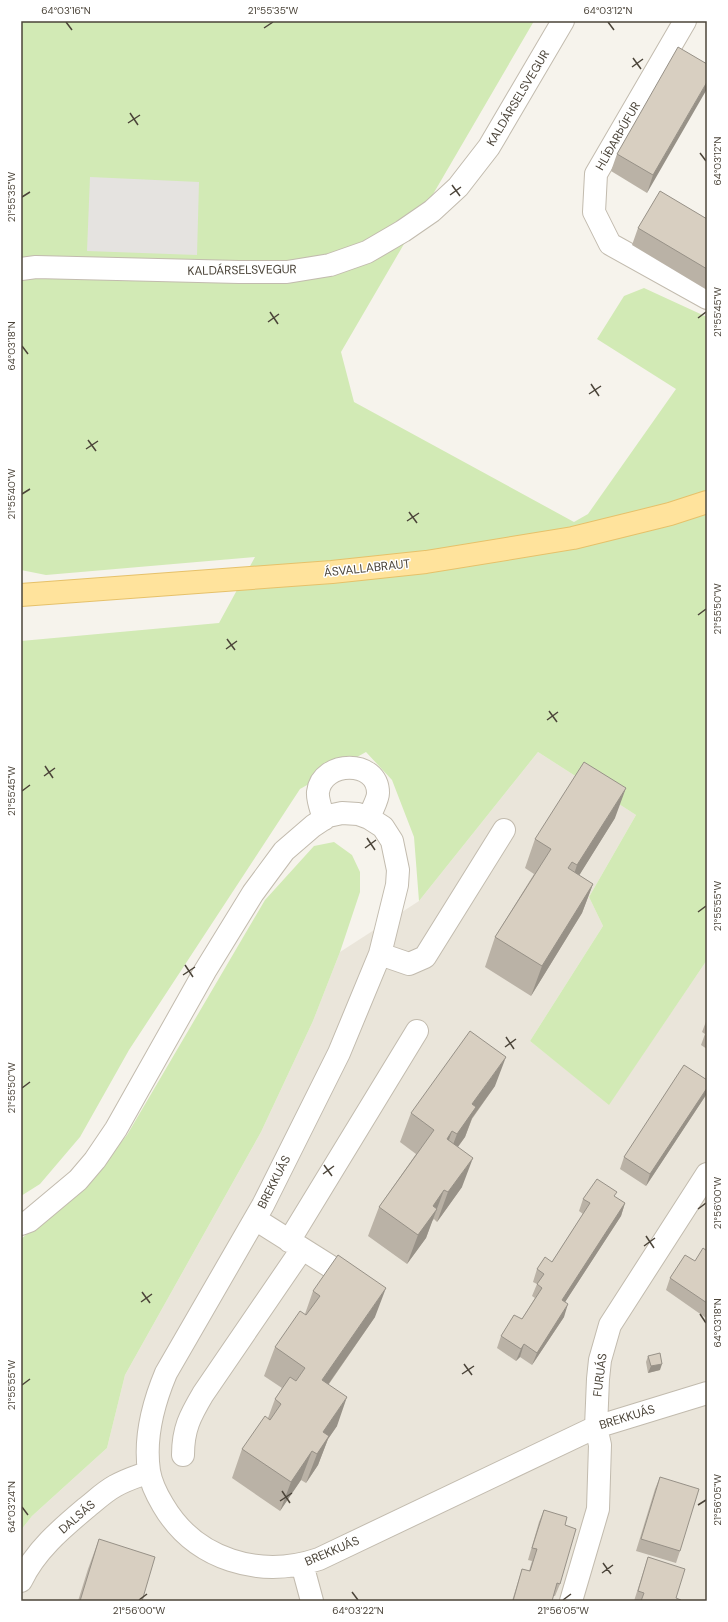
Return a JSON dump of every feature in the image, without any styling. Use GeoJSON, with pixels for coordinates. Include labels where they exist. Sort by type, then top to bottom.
{"type":"FeatureCollection","features":[{"type":"Feature","properties":{"kind":"main road","name":"ÁSVALLABRAUT"},"geometry":{"type":"LineString","coordinates":[[21,595],[332,572],[426,562],[573,538],[670,514],[707,502]]}},
{"type":"Feature","properties":{"kind":"street","name":"KALDÁRSELSVEGUR"},"geometry":{"type":"LineString","coordinates":[[21,269],[36,267],[83,267],[287,272],[330,265],[367,252],[403,231],[432,211],[458,187],[489,147],[563,21]]}},
{"type":"Feature","properties":{"kind":"street","name":"HLÍÐARÞÚFUR"},"geometry":{"type":"LineString","coordinates":[[685,21],[596,174],[594,212],[610,244],[707,298]]}},
{"type":"Feature","properties":{"kind":"street"},"geometry":{"type":"LineString","coordinates":[[324,819],[318,793],[321,784],[328,776],[341,768],[352,767],[371,775],[376,783],[378,793],[368,818]]}},
{"type":"Feature","properties":{"kind":"street","name":"BREKKUÁS"},"geometry":{"type":"LineString","coordinates":[[21,1224],[29,1221],[78,1180],[96,1160],[116,1129],[205,971],[253,894],[284,851],[313,826],[324,819],[342,812],[358,814],[383,827],[392,841],[398,870],[397,885],[380,954],[339,1053],[255,1219],[163,1380],[150,1417],[148,1441],[149,1472],[156,1493],[170,1517],[185,1535],[203,1548],[243,1563],[264,1567],[302,1564],[319,1559],[596,1427],[707,1393]]}},
{"type":"Feature","properties":{"kind":"street"},"geometry":{"type":"LineString","coordinates":[[380,954],[409,964],[425,957],[504,830]]}},
{"type":"Feature","properties":{"kind":"street"},"geometry":{"type":"LineString","coordinates":[[183,1455],[183,1437],[190,1416],[196,1405],[296,1245],[417,1031]]}},
{"type":"Feature","properties":{"kind":"street","name":"FURUÁS"},"geometry":{"type":"LineString","coordinates":[[571,1601],[598,1509],[600,1445],[596,1427],[600,1360],[610,1325],[707,1174]]}},
{"type":"Feature","properties":{"kind":"street"},"geometry":{"type":"LineString","coordinates":[[255,1219],[358,1284]]}},
{"type":"Feature","properties":{"kind":"street","name":"DALSÁS"},"geometry":{"type":"LineString","coordinates":[[21,1581],[31,1564],[44,1547],[63,1528],[116,1485],[149,1472]]}},
{"type":"Feature","properties":{"kind":"street"},"geometry":{"type":"LineString","coordinates":[[302,1564],[312,1601]]}},
{"type":"Feature","properties":{"kind":"shaded area"},"geometry":{"type":"Polygon","coordinates":[[[90,177],[199,182],[197,255],[87,251],[90,177]]]}},
{"type":"Feature","properties":{"kind":"shaded area"},"geometry":{"type":"Polygon","coordinates":[[[538,752],[636,815],[589,897],[603,926],[530,1041],[609,1104],[707,960],[707,1601],[21,1601],[21,1530],[32,1516],[107,1448],[125,1375],[261,1132],[313,1021],[340,952],[419,901],[538,752]]]}},
{"type":"Feature","properties":{"kind":"green space"},"geometry":{"type":"Polygon","coordinates":[[[21,21],[534,21],[341,352],[354,402],[574,522],[588,514],[676,389],[597,339],[624,296],[644,288],[707,317],[707,960],[609,1105],[530,1041],[603,926],[589,897],[636,815],[538,752],[419,901],[414,837],[392,780],[366,752],[300,789],[129,1050],[80,1137],[40,1184],[21,1196],[21,641],[219,623],[255,557],[46,575],[21,570],[21,21]]]}},
{"type":"Feature","properties":{"kind":"green space"},"geometry":{"type":"Polygon","coordinates":[[[334,842],[352,855],[360,872],[360,892],[340,952],[313,1021],[261,1132],[125,1375],[107,1448],[32,1516],[21,1530],[21,1239],[81,1190],[127,1135],[265,900],[314,846],[334,842]]]}},
{"type":"Feature","properties":{"kind":"building"},"geometry":{"type":"Polygon","coordinates":[[[678,47],[707,64],[707,82],[653,175],[617,154],[678,47]]]}},
{"type":"Feature","properties":{"kind":"building"},"geometry":{"type":"Polygon","coordinates":[[[660,191],[707,219],[707,269],[638,228],[660,191]]]}},
{"type":"Feature","properties":{"kind":"building"},"geometry":{"type":"Polygon","coordinates":[[[584,762],[626,788],[577,865],[572,862],[568,868],[593,884],[542,966],[495,937],[551,849],[535,839],[584,762]]]}},
{"type":"Feature","properties":{"kind":"building"},"geometry":{"type":"Polygon","coordinates":[[[470,1031],[506,1057],[472,1104],[476,1107],[457,1134],[452,1131],[447,1139],[473,1158],[448,1192],[444,1190],[433,1206],[437,1209],[418,1235],[379,1207],[434,1130],[411,1113],[470,1031]]]}},
{"type":"Feature","properties":{"kind":"building"},"geometry":{"type":"Polygon","coordinates":[[[684,1065],[707,1080],[707,1088],[650,1174],[624,1157],[684,1065]]]}},
{"type":"Feature","properties":{"kind":"building"},"geometry":{"type":"Polygon","coordinates":[[[597,1179],[617,1192],[614,1196],[625,1203],[562,1300],[568,1304],[537,1353],[524,1344],[521,1349],[501,1336],[514,1315],[522,1319],[542,1288],[537,1284],[544,1274],[537,1269],[545,1257],[552,1262],[590,1203],[583,1199],[597,1179]]]}},
{"type":"Feature","properties":{"kind":"building"},"geometry":{"type":"Polygon","coordinates":[[[703,1248],[707,1251],[707,1303],[670,1278],[685,1255],[695,1261],[703,1248]]]}},
{"type":"Feature","properties":{"kind":"building"},"geometry":{"type":"Polygon","coordinates":[[[338,1255],[386,1288],[322,1380],[347,1397],[323,1432],[329,1436],[317,1454],[312,1451],[291,1482],[242,1449],[265,1416],[270,1420],[281,1404],[275,1399],[290,1377],[296,1381],[305,1368],[275,1347],[300,1311],[306,1315],[320,1296],[313,1291],[338,1255]]]}},
{"type":"Feature","properties":{"kind":"building"},"geometry":{"type":"Polygon","coordinates":[[[660,1353],[662,1364],[651,1366],[648,1356],[660,1353]]]}},
{"type":"Feature","properties":{"kind":"building"},"geometry":{"type":"Polygon","coordinates":[[[660,1477],[699,1489],[680,1551],[641,1539],[660,1477]]]}},
{"type":"Feature","properties":{"kind":"building"},"geometry":{"type":"Polygon","coordinates":[[[544,1510],[567,1517],[565,1525],[576,1529],[560,1584],[557,1583],[552,1601],[513,1601],[522,1569],[530,1571],[537,1549],[532,1548],[544,1510]]]}},
{"type":"Feature","properties":{"kind":"building"},"geometry":{"type":"Polygon","coordinates":[[[99,1539],[155,1557],[142,1601],[80,1601],[99,1539]]]}},
{"type":"Feature","properties":{"kind":"building"},"geometry":{"type":"Polygon","coordinates":[[[648,1557],[685,1569],[676,1598],[681,1601],[641,1601],[644,1593],[638,1591],[648,1557]]]}}]}
